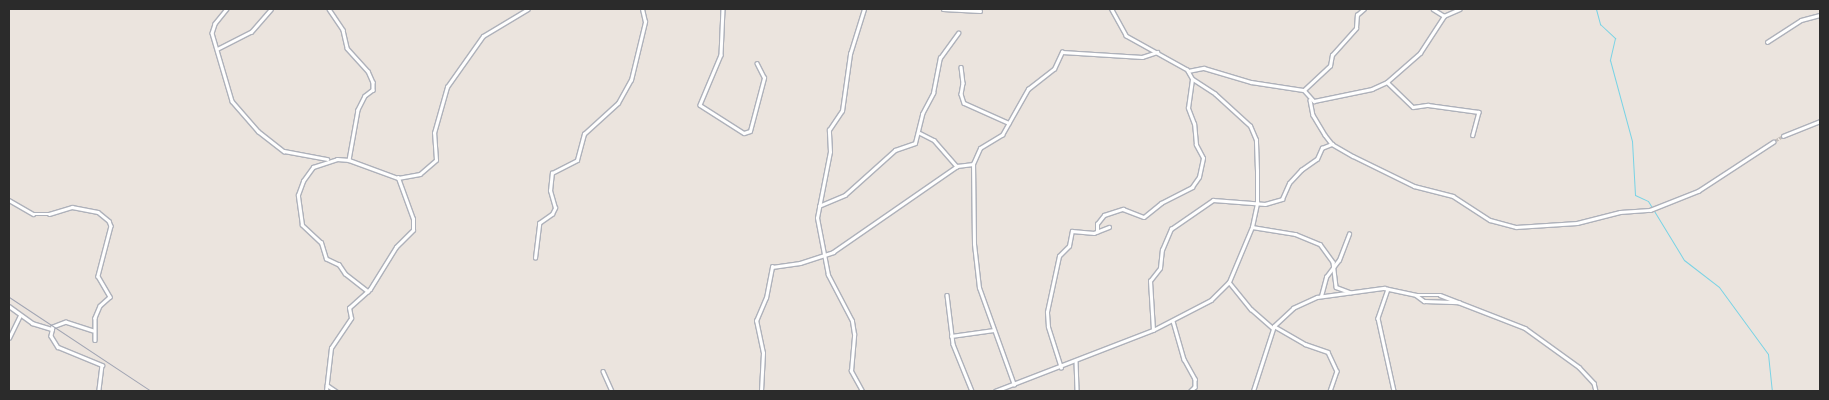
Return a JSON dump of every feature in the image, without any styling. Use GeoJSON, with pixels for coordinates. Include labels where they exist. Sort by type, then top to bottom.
{"type":"FeatureCollection","features":[{"type":"Feature","properties":{"kind":"street"},"geometry":{"type":"LineString","coordinates":[[227,9],[212,28],[217,49],[232,101],[258,131],[286,152],[330,160],[349,160],[398,178],[420,174],[436,160],[434,138],[442,97],[473,47],[483,36],[528,9]]}},
{"type":"Feature","properties":{"kind":"street"},"geometry":{"type":"LineString","coordinates":[[217,49],[251,32],[271,9]]}},
{"type":"Feature","properties":{"kind":"street"},"geometry":{"type":"LineString","coordinates":[[329,9],[343,30],[347,48],[368,71],[373,82],[373,90],[365,96],[358,110],[349,160]]}},
{"type":"Feature","properties":{"kind":"street"},"geometry":{"type":"LineString","coordinates":[[535,258],[539,223],[552,214],[555,208],[550,190],[552,173],[577,160],[584,134],[618,103],[631,80],[645,22],[642,9]]}},
{"type":"Feature","properties":{"kind":"street"},"geometry":{"type":"LineString","coordinates":[[723,9],[722,52],[700,105],[742,133],[750,131],[764,78],[757,64]]}},
{"type":"Feature","properties":{"kind":"street"},"geometry":{"type":"LineString","coordinates":[[862,391],[851,371],[854,334],[852,320],[828,275],[823,255],[818,207],[830,152],[829,130],[842,111],[850,54],[864,9]]}},
{"type":"Feature","properties":{"kind":"street"},"geometry":{"type":"LineString","coordinates":[[943,9],[980,11]]}},
{"type":"Feature","properties":{"kind":"street"},"geometry":{"type":"LineString","coordinates":[[995,391],[1061,368],[1153,330],[1212,300],[1229,282],[1252,227],[1257,203],[1256,140],[1250,126],[1215,94],[1192,79],[1188,71],[1158,52],[1126,36],[1111,9]]}},
{"type":"Feature","properties":{"kind":"street"},"geometry":{"type":"LineString","coordinates":[[1304,90],[1330,66],[1332,56],[1356,28],[1357,15],[1364,9]]}},
{"type":"Feature","properties":{"kind":"street"},"geometry":{"type":"LineString","coordinates":[[1433,9],[1444,16]]}},
{"type":"Feature","properties":{"kind":"street"},"geometry":{"type":"LineString","coordinates":[[1310,100],[1372,89],[1387,82],[1420,53],[1444,16],[1460,9]]}},
{"type":"Feature","properties":{"kind":"street"},"geometry":{"type":"LineString","coordinates":[[1767,42],[1801,20],[1820,16]]}},
{"type":"Feature","properties":{"kind":"street"},"geometry":{"type":"LineString","coordinates":[[818,207],[845,195],[895,150],[915,143],[920,133],[922,114],[933,93],[940,58],[958,34]]}},
{"type":"Feature","properties":{"kind":"street"},"geometry":{"type":"LineString","coordinates":[[1014,385],[979,288],[974,244],[973,164],[980,148],[999,139],[1028,88],[1054,69],[1066,50],[1142,57],[1158,52]]}},
{"type":"Feature","properties":{"kind":"street"},"geometry":{"type":"LineString","coordinates":[[961,67],[963,83],[960,94],[964,103],[1009,123]]}},
{"type":"Feature","properties":{"kind":"street"},"geometry":{"type":"LineString","coordinates":[[1188,71],[1204,68],[1250,82],[1304,90]]}},
{"type":"Feature","properties":{"kind":"street"},"geometry":{"type":"LineString","coordinates":[[1098,232],[1097,224],[1104,215],[1123,209],[1144,217],[1161,203],[1192,187],[1199,177],[1204,160],[1196,145],[1194,124],[1188,108],[1192,79]]}},
{"type":"Feature","properties":{"kind":"street"},"geometry":{"type":"LineString","coordinates":[[1387,82],[1413,108],[1428,105],[1479,112],[1473,135]]}},
{"type":"Feature","properties":{"kind":"street"},"geometry":{"type":"LineString","coordinates":[[1304,90],[1310,100],[1313,115],[1332,144],[1414,186],[1452,196],[1490,220],[1511,227],[1577,223],[1620,212],[1650,210],[1696,192],[1773,142]]}},
{"type":"Feature","properties":{"kind":"street"},"geometry":{"type":"LineString","coordinates":[[1783,136],[1820,120]]}},
{"type":"Feature","properties":{"kind":"street"},"geometry":{"type":"LineString","coordinates":[[920,133],[934,140],[957,166]]}},
{"type":"Feature","properties":{"kind":"street"},"geometry":{"type":"LineString","coordinates":[[1153,330],[1150,281],[1160,268],[1170,230],[1213,200],[1267,204],[1283,198],[1289,183],[1317,159],[1322,148],[1332,144]]}},
{"type":"Feature","properties":{"kind":"street"},"geometry":{"type":"LineString","coordinates":[[330,160],[313,167],[299,188],[301,221],[321,243],[326,259],[339,265],[347,276],[368,292]]}},
{"type":"Feature","properties":{"kind":"street"},"geometry":{"type":"LineString","coordinates":[[762,391],[763,353],[756,322],[766,298],[771,269],[823,255],[842,246],[890,210],[957,166],[973,164]]}},
{"type":"Feature","properties":{"kind":"street"},"geometry":{"type":"LineString","coordinates":[[326,391],[331,348],[351,318],[349,308],[368,292],[396,247],[413,230],[413,219],[398,178]]}},
{"type":"Feature","properties":{"kind":"street"},"geometry":{"type":"LineString","coordinates":[[9,200],[33,214],[49,214],[72,207],[98,212],[109,221],[111,226],[98,276],[110,297],[100,306],[93,331],[95,340]]}},
{"type":"Feature","properties":{"kind":"street"},"geometry":{"type":"LineString","coordinates":[[1061,368],[1047,312],[1058,261],[1069,246],[1072,231],[1098,232],[1109,227]]}},
{"type":"Feature","properties":{"kind":"street"},"geometry":{"type":"LineString","coordinates":[[1252,227],[1294,234],[1320,244],[1334,264],[1336,288],[1351,292]]}},
{"type":"Feature","properties":{"kind":"street"},"geometry":{"type":"LineString","coordinates":[[1321,296],[1334,264],[1339,260],[1349,234]]}},
{"type":"Feature","properties":{"kind":"street"},"geometry":{"type":"LineString","coordinates":[[1229,282],[1251,309],[1274,327],[1305,344],[1328,352],[1337,371],[1330,391]]}},
{"type":"Feature","properties":{"kind":"street"},"geometry":{"type":"LineString","coordinates":[[1388,288],[1378,321],[1394,391]]}},
{"type":"Feature","properties":{"kind":"street"},"geometry":{"type":"LineString","coordinates":[[1253,391],[1274,327],[1293,308],[1321,296],[1388,288],[1416,295],[1434,294],[1460,302],[1525,328],[1556,348],[1579,367],[1594,383],[1596,391]]}},
{"type":"Feature","properties":{"kind":"street"},"geometry":{"type":"LineString","coordinates":[[948,295],[951,336],[972,391]]}},
{"type":"Feature","properties":{"kind":"street"},"geometry":{"type":"LineString","coordinates":[[1416,295],[1424,301],[1460,302]]}},
{"type":"Feature","properties":{"kind":"street"},"geometry":{"type":"LineString","coordinates":[[9,306],[32,323],[52,329],[69,322],[93,331]]}},
{"type":"Feature","properties":{"kind":"street"},"geometry":{"type":"LineString","coordinates":[[9,338],[20,315]]}},
{"type":"Feature","properties":{"kind":"street"},"geometry":{"type":"LineString","coordinates":[[1173,321],[1184,359],[1195,380],[1195,387],[1191,391]]}},
{"type":"Feature","properties":{"kind":"street"},"geometry":{"type":"LineString","coordinates":[[52,329],[52,339],[58,347],[102,365],[100,391]]}},
{"type":"Feature","properties":{"kind":"street"},"geometry":{"type":"LineString","coordinates":[[951,336],[994,330]]}},
{"type":"Feature","properties":{"kind":"street"},"geometry":{"type":"LineString","coordinates":[[1076,361],[1077,391]]}},
{"type":"Feature","properties":{"kind":"street"},"geometry":{"type":"LineString","coordinates":[[603,371],[612,391]]}},
{"type":"Feature","properties":{"kind":"street"},"geometry":{"type":"LineString","coordinates":[[326,385],[336,391]]}},
{"type":"Feature","properties":{"kind":"waterway"},"geometry":{"type":"LineString","coordinates":[[1596,9],[1600,24],[1615,38],[1610,60],[1632,141],[1635,195],[1648,201],[1684,260],[1719,287],[1768,354],[1772,391]]}},
{"type":"Feature","properties":{"kind":"tunnel"},"geometry":{"type":"LineString","coordinates":[[1773,142],[1783,136]]}},
{"type":"Feature","properties":{"kind":"railway"},"geometry":{"type":"LineString","coordinates":[[9,297],[151,391]]}}]}
